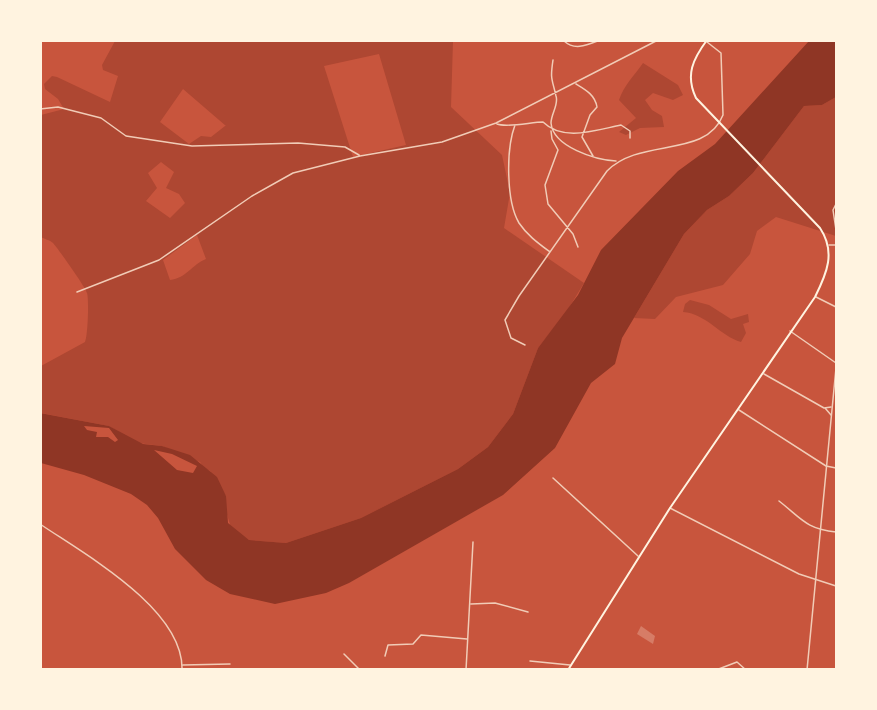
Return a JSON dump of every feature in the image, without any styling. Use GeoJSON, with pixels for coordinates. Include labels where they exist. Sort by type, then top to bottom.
{"type":"FeatureCollection","features":[{"type":"Feature","properties":{"kind":"main road"},"geometry":{"type":"LineString","coordinates":[[568,669],[670,508],[815,297],[828,268],[829,245],[820,228],[696,98],[690,81],[692,64],[707,41]]}},
{"type":"Feature","properties":{"kind":"street"},"geometry":{"type":"LineString","coordinates":[[564,41],[570,46],[582,47],[600,40]]}},
{"type":"Feature","properties":{"kind":"street"},"geometry":{"type":"LineString","coordinates":[[77,292],[159,260],[283,177],[360,156],[442,142],[496,123],[658,40]]}},
{"type":"Feature","properties":{"kind":"street"},"geometry":{"type":"LineString","coordinates":[[553,60],[550,80],[557,96],[551,124],[567,147],[593,157],[617,161],[667,146],[691,144],[720,123],[723,115],[721,53],[707,41]]}},
{"type":"Feature","properties":{"kind":"street"},"geometry":{"type":"LineString","coordinates":[[576,84],[590,93],[597,107],[583,133]]}},
{"type":"Feature","properties":{"kind":"street"},"geometry":{"type":"LineString","coordinates":[[40,109],[58,107],[101,118],[126,136],[192,146],[298,143],[345,147],[360,156]]}},
{"type":"Feature","properties":{"kind":"street"},"geometry":{"type":"LineString","coordinates":[[496,123],[502,126],[516,123],[532,125],[543,122],[551,130],[552,139],[558,150],[545,185],[548,204],[567,230],[573,234],[578,247]]}},
{"type":"Feature","properties":{"kind":"street"},"geometry":{"type":"LineString","coordinates":[[516,123],[509,166],[514,212],[525,231],[550,253]]}},
{"type":"Feature","properties":{"kind":"street"},"geometry":{"type":"LineString","coordinates":[[551,130],[583,133],[621,125],[630,131],[630,138]]}},
{"type":"Feature","properties":{"kind":"street"},"geometry":{"type":"LineString","coordinates":[[583,133],[593,157]]}},
{"type":"Feature","properties":{"kind":"street"},"geometry":{"type":"LineString","coordinates":[[525,345],[512,338],[505,320],[519,296],[607,171],[617,161]]}},
{"type":"Feature","properties":{"kind":"street"},"geometry":{"type":"LineString","coordinates":[[837,204],[833,210],[837,231]]}},
{"type":"Feature","properties":{"kind":"street"},"geometry":{"type":"LineString","coordinates":[[829,245],[837,245]]}},
{"type":"Feature","properties":{"kind":"street"},"geometry":{"type":"LineString","coordinates":[[815,297],[837,307]]}},
{"type":"Feature","properties":{"kind":"street"},"geometry":{"type":"LineString","coordinates":[[790,331],[837,363]]}},
{"type":"Feature","properties":{"kind":"street"},"geometry":{"type":"LineString","coordinates":[[807,669],[837,368]]}},
{"type":"Feature","properties":{"kind":"street"},"geometry":{"type":"LineString","coordinates":[[762,374],[824,408],[831,415]]}},
{"type":"Feature","properties":{"kind":"street"},"geometry":{"type":"LineString","coordinates":[[824,408],[832,407]]}},
{"type":"Feature","properties":{"kind":"street"},"geometry":{"type":"LineString","coordinates":[[738,410],[826,466],[837,468]]}},
{"type":"Feature","properties":{"kind":"street"},"geometry":{"type":"LineString","coordinates":[[553,478],[639,557]]}},
{"type":"Feature","properties":{"kind":"street"},"geometry":{"type":"LineString","coordinates":[[779,501],[803,523],[820,530],[837,532]]}},
{"type":"Feature","properties":{"kind":"street"},"geometry":{"type":"LineString","coordinates":[[670,508],[799,574],[837,586]]}},
{"type":"Feature","properties":{"kind":"street"},"geometry":{"type":"LineString","coordinates":[[40,524],[101,563],[165,620],[183,665],[182,669]]}},
{"type":"Feature","properties":{"kind":"street"},"geometry":{"type":"LineString","coordinates":[[466,669],[473,542]]}},
{"type":"Feature","properties":{"kind":"street"},"geometry":{"type":"LineString","coordinates":[[470,605],[474,602],[495,603],[528,612]]}},
{"type":"Feature","properties":{"kind":"street"},"geometry":{"type":"LineString","coordinates":[[385,656],[388,645],[413,644],[421,634],[468,639]]}},
{"type":"Feature","properties":{"kind":"street"},"geometry":{"type":"LineString","coordinates":[[344,654],[360,669]]}},
{"type":"Feature","properties":{"kind":"street"},"geometry":{"type":"LineString","coordinates":[[530,661],[570,665]]}},
{"type":"Feature","properties":{"kind":"street"},"geometry":{"type":"LineString","coordinates":[[716,669],[737,662],[746,669]]}},
{"type":"Feature","properties":{"kind":"street"},"geometry":{"type":"LineString","coordinates":[[183,665],[230,664]]}},
{"type":"Feature","properties":{"kind":"shaded area"},"geometry":{"type":"Polygon","coordinates":[[[115,41],[453,41],[451,107],[502,155],[510,193],[504,228],[584,283],[567,311],[538,348],[513,414],[488,447],[458,469],[361,518],[286,543],[249,540],[231,528],[226,511],[226,496],[210,471],[200,462],[162,446],[138,443],[109,426],[41,413],[41,366],[85,342],[88,309],[87,293],[82,284],[53,243],[41,237],[41,115],[64,109],[58,99],[45,89],[44,84],[52,76],[57,77],[110,102],[118,76],[103,70],[102,65],[115,41]],[[379,54],[324,66],[353,157],[406,145],[379,54]],[[183,89],[160,122],[189,144],[201,136],[211,137],[226,126],[183,89]],[[161,162],[148,173],[157,188],[146,201],[170,218],[185,203],[179,194],[166,188],[174,172],[161,162]],[[197,235],[163,260],[170,280],[181,277],[206,259],[197,235]]]}},
{"type":"Feature","properties":{"kind":"shaded area"},"geometry":{"type":"Polygon","coordinates":[[[809,41],[836,41],[836,97],[822,105],[804,106],[753,173],[729,196],[707,210],[684,234],[622,338],[615,364],[591,383],[555,448],[503,495],[349,583],[326,593],[275,604],[230,594],[206,580],[175,549],[158,518],[147,505],[131,494],[84,475],[41,463],[40,413],[109,426],[143,444],[162,446],[190,455],[217,477],[226,496],[228,523],[249,540],[286,543],[361,518],[458,469],[488,447],[513,414],[538,348],[578,295],[601,250],[678,171],[715,144],[809,41]],[[84,426],[87,430],[97,432],[96,437],[108,437],[115,442],[118,440],[109,428],[84,426]],[[154,450],[177,470],[193,473],[197,466],[172,454],[154,450]]]}},
{"type":"Feature","properties":{"kind":"shaded area"},"geometry":{"type":"Polygon","coordinates":[[[643,63],[678,85],[683,95],[673,100],[653,93],[645,100],[652,110],[662,116],[664,127],[640,128],[626,135],[619,132],[636,118],[619,100],[626,85],[643,63]]]}},
{"type":"Feature","properties":{"kind":"shaded area"},"geometry":{"type":"Polygon","coordinates":[[[836,97],[836,236],[776,217],[757,231],[750,254],[723,285],[676,297],[655,319],[634,318],[684,234],[707,210],[729,196],[753,173],[804,106],[822,105],[836,97]]]}},
{"type":"Feature","properties":{"kind":"shaded area"},"geometry":{"type":"Polygon","coordinates":[[[690,300],[709,305],[731,319],[748,314],[749,322],[743,324],[746,333],[741,342],[699,317],[683,312],[685,304],[690,300]]]}},
{"type":"Feature","properties":{"kind":"building"},"geometry":{"type":"Polygon","coordinates":[[[641,626],[655,636],[653,644],[637,634],[641,626]]]}}]}
